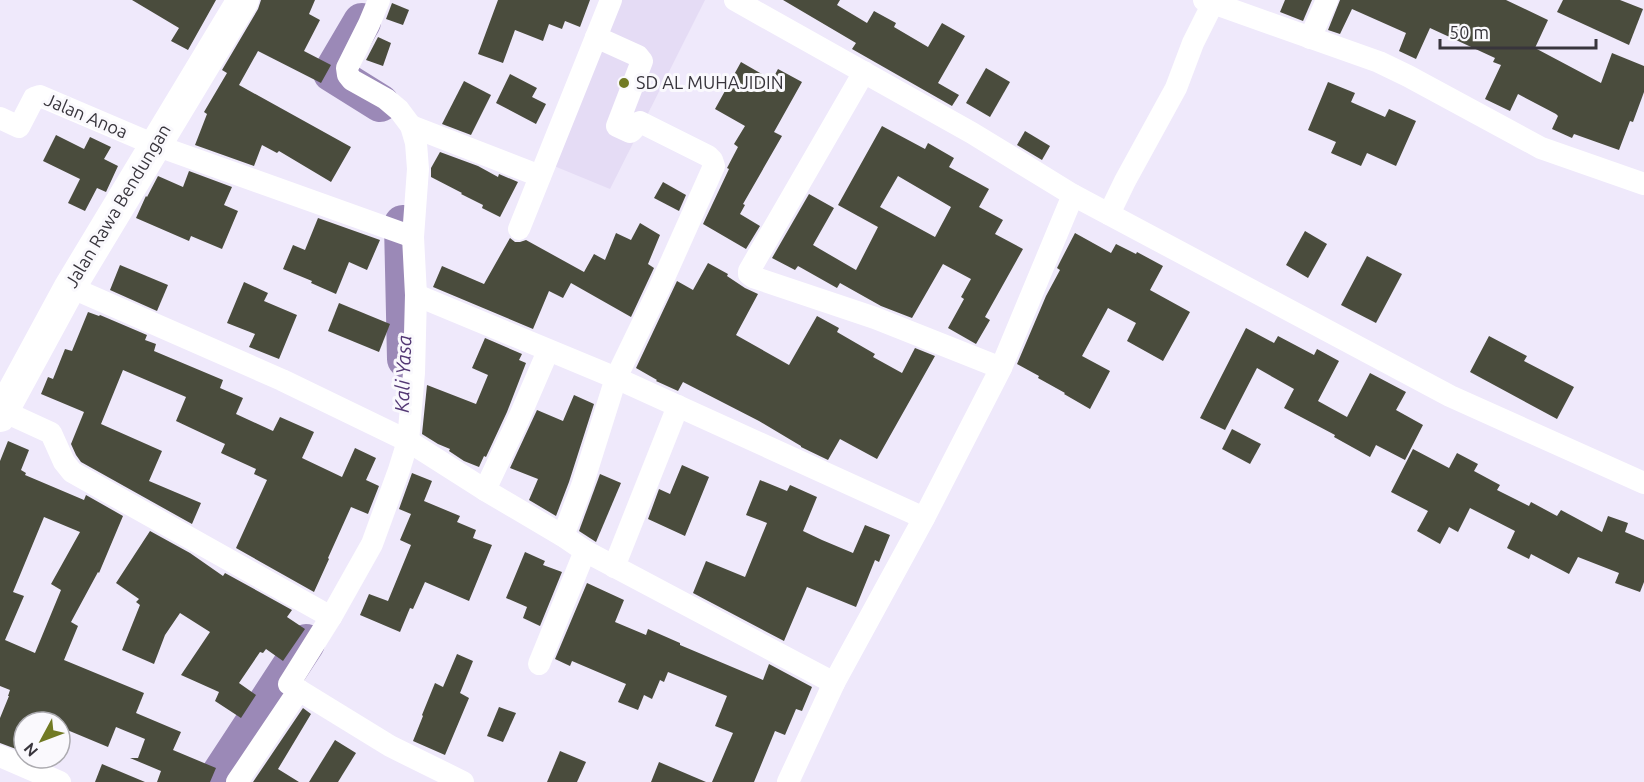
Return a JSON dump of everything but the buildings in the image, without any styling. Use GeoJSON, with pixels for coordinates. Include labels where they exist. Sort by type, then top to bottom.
{"type":"FeatureCollection","features":[{"type":"Feature","properties":{"kind":"street","name":"Jalan Rawa Bendungan"},"geometry":{"type":"LineString","coordinates":[[1,414],[70,287],[243,0]]}},
{"type":"Feature","properties":{"kind":"street"},"geometry":{"type":"LineString","coordinates":[[379,0],[347,68],[352,80],[386,99],[399,110],[411,126],[416,143],[418,169],[404,233],[416,295],[414,374],[399,437],[399,470],[372,544],[325,613],[290,684],[390,746],[463,782]]}},
{"type":"Feature","properties":{"kind":"street"},"geometry":{"type":"LineString","coordinates":[[519,229],[611,0]]}},
{"type":"Feature","properties":{"kind":"street"},"geometry":{"type":"LineString","coordinates":[[735,0],[972,133],[1073,195],[1450,396],[1644,483]]}},
{"type":"Feature","properties":{"kind":"street"},"geometry":{"type":"LineString","coordinates":[[1310,38],[1327,0]]}},
{"type":"Feature","properties":{"kind":"street"},"geometry":{"type":"LineString","coordinates":[[1109,214],[1176,88],[1208,8],[1310,38],[1379,62],[1408,75],[1541,148],[1644,183]]}},
{"type":"Feature","properties":{"kind":"street"},"geometry":{"type":"LineString","coordinates":[[563,536],[582,486],[616,378],[659,290],[714,166],[708,156],[640,122],[630,132],[617,126],[642,61],[638,56],[596,37]]}},
{"type":"Feature","properties":{"kind":"street"},"geometry":{"type":"LineString","coordinates":[[864,72],[749,274],[875,318],[1001,368]]}},
{"type":"Feature","properties":{"kind":"street","name":"Jalan Anoa"},"geometry":{"type":"LineString","coordinates":[[0,118],[19,126],[34,98],[40,96],[155,145]]}},
{"type":"Feature","properties":{"kind":"street"},"geometry":{"type":"LineString","coordinates":[[411,126],[540,176]]}},
{"type":"Feature","properties":{"kind":"street"},"geometry":{"type":"LineString","coordinates":[[155,145],[404,233]]}},
{"type":"Feature","properties":{"kind":"street"},"geometry":{"type":"LineString","coordinates":[[788,782],[834,683],[924,518],[1001,368],[1073,195]]}},
{"type":"Feature","properties":{"kind":"street"},"geometry":{"type":"LineString","coordinates":[[70,287],[282,380],[399,437],[585,551],[834,683]]}},
{"type":"Feature","properties":{"kind":"street"},"geometry":{"type":"LineString","coordinates":[[416,295],[616,378],[924,518]]}},
{"type":"Feature","properties":{"kind":"street"},"geometry":{"type":"LineString","coordinates":[[485,490],[548,351]]}},
{"type":"Feature","properties":{"kind":"street"},"geometry":{"type":"LineString","coordinates":[[614,567],[678,406]]}},
{"type":"Feature","properties":{"kind":"street"},"geometry":{"type":"LineString","coordinates":[[1,414],[51,433],[64,462],[72,472],[325,613]]}},
{"type":"Feature","properties":{"kind":"street"},"geometry":{"type":"LineString","coordinates":[[539,664],[585,551]]}},
{"type":"Feature","properties":{"kind":"street"},"geometry":{"type":"LineString","coordinates":[[237,782],[299,690]]}},
{"type":"Feature","properties":{"kind":"street"},"geometry":{"type":"LineString","coordinates":[[0,756],[60,782]]}},
{"type":"Feature","properties":{"kind":"shaded area","name":"SD AL MUHAJIDIN"},"geometry":{"type":"Polygon","coordinates":[[[615,0],[705,0],[610,189],[554,166],[615,0]]]}},
{"type":"Feature","properties":{"kind":"waterway","name":"Kali Yasa"},"geometry":{"type":"LineString","coordinates":[[362,22],[332,73],[380,103]]}},
{"type":"Feature","properties":{"kind":"waterway","name":"Kali Yasa"},"geometry":{"type":"LineString","coordinates":[[403,224],[406,359]]}},
{"type":"Feature","properties":{"kind":"waterway","name":"Kali Yasa"},"geometry":{"type":"LineString","coordinates":[[215,782],[306,643]]}},
{"type":"Feature","properties":{"kind":"place","name":"SD AL MUHAJIDIN"},"geometry":{"type":"Point","coordinates":[624,83]}}]}
